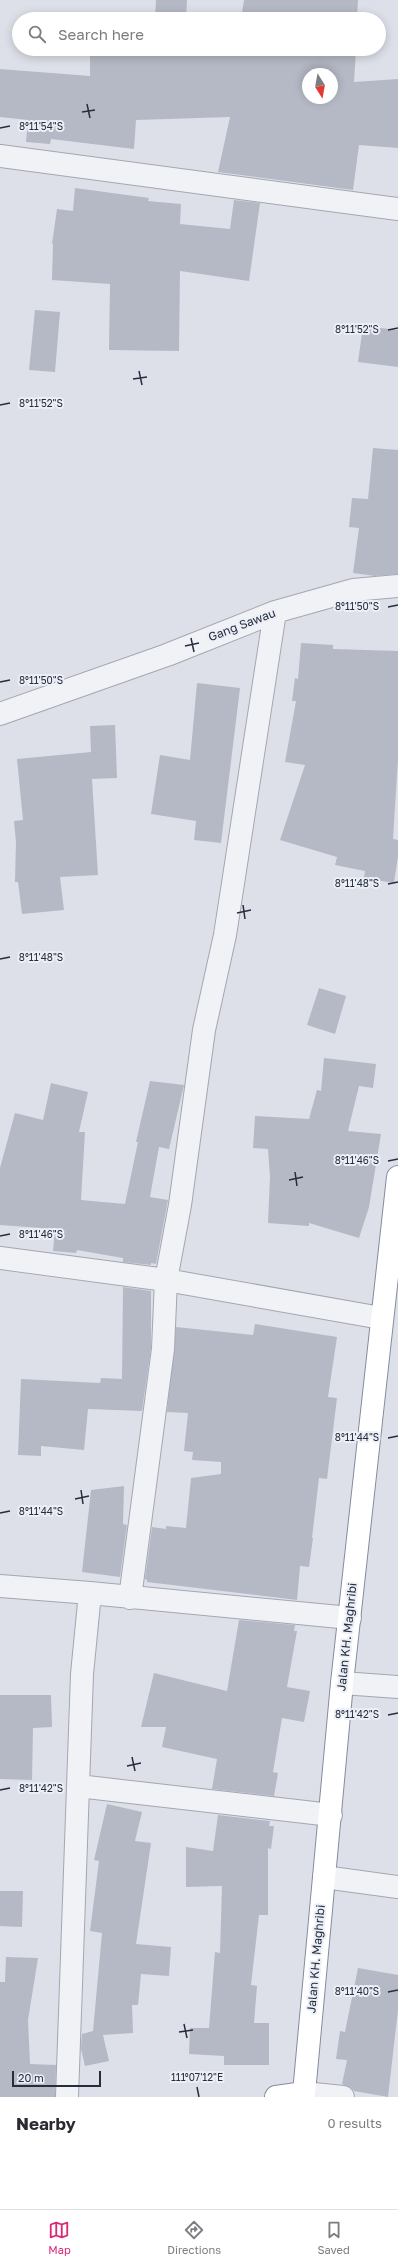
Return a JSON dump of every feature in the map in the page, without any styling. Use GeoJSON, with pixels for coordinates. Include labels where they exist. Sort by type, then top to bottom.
{"type":"FeatureCollection","features":[{"type":"Feature","properties":{"kind":"highway","name":"Jalan KH. Maghribi"},"geometry":{"type":"LineString","coordinates":[[304,2095],[342,1683],[381,1318],[395,1225],[398,1177]]}},
{"type":"Feature","properties":{"kind":"highway"},"geometry":{"type":"LineString","coordinates":[[276,2097],[304,2095]]}},
{"type":"Feature","properties":{"kind":"street"},"geometry":{"type":"LineString","coordinates":[[0,156],[398,209]]}},
{"type":"Feature","properties":{"kind":"street","name":"Gang Sawau"},"geometry":{"type":"LineString","coordinates":[[0,714],[167,655],[276,612],[353,590],[398,586]]}},
{"type":"Feature","properties":{"kind":"street"},"geometry":{"type":"LineString","coordinates":[[130,1598],[163,1349],[166,1280],[180,1205],[204,1030],[225,935],[276,612]]}},
{"type":"Feature","properties":{"kind":"street"},"geometry":{"type":"LineString","coordinates":[[0,1258],[166,1280],[381,1318]]}},
{"type":"Feature","properties":{"kind":"street"},"geometry":{"type":"LineString","coordinates":[[0,1586],[90,1593],[350,1618]]}},
{"type":"Feature","properties":{"kind":"street"},"geometry":{"type":"LineString","coordinates":[[67,2097],[82,1674],[90,1593]]}},
{"type":"Feature","properties":{"kind":"street"},"geometry":{"type":"LineString","coordinates":[[342,1683],[398,1687]]}},
{"type":"Feature","properties":{"kind":"street"},"geometry":{"type":"LineString","coordinates":[[78,1786],[330,1815]]}},
{"type":"Feature","properties":{"kind":"street"},"geometry":{"type":"LineString","coordinates":[[324,1877],[398,1887]]}},
{"type":"Feature","properties":{"kind":"street"},"geometry":{"type":"LineString","coordinates":[[304,2095],[343,2097]]}},
{"type":"Feature","properties":{"kind":"building"},"geometry":{"type":"Polygon","coordinates":[[[156,0],[187,0],[186,12],[155,12],[156,0]]]}},
{"type":"Feature","properties":{"kind":"building"},"geometry":{"type":"Polygon","coordinates":[[[244,0],[358,0],[357,12],[242,12],[244,0]]]}},
{"type":"Feature","properties":{"kind":"building"},"geometry":{"type":"Polygon","coordinates":[[[90,56],[356,56],[354,82],[398,79],[398,148],[359,145],[353,190],[218,172],[230,117],[136,120],[134,149],[51,139],[50,144],[26,142],[28,120],[0,117],[0,69],[90,76],[90,56]]]}},
{"type":"Feature","properties":{"kind":"building"},"geometry":{"type":"Polygon","coordinates":[[[75,188],[149,198],[148,201],[181,204],[180,224],[230,229],[234,200],[260,203],[249,281],[180,271],[179,351],[109,350],[110,284],[52,280],[52,244],[57,209],[73,211],[75,188]]]}},
{"type":"Feature","properties":{"kind":"building"},"geometry":{"type":"Polygon","coordinates":[[[35,310],[60,312],[55,372],[29,370],[35,310]]]}},
{"type":"Feature","properties":{"kind":"building"},"geometry":{"type":"Polygon","coordinates":[[[363,326],[398,330],[398,367],[358,362],[363,326]]]}},
{"type":"Feature","properties":{"kind":"building"},"geometry":{"type":"Polygon","coordinates":[[[373,448],[398,450],[398,574],[375,576],[353,573],[359,528],[349,527],[352,498],[368,499],[373,448]]]}},
{"type":"Feature","properties":{"kind":"building"},"geometry":{"type":"Polygon","coordinates":[[[301,643],[333,645],[333,649],[398,651],[398,759],[393,839],[398,840],[398,856],[394,883],[364,878],[365,871],[335,865],[337,857],[280,840],[305,765],[285,762],[296,701],[292,701],[295,678],[298,679],[301,643]]]}},
{"type":"Feature","properties":{"kind":"building"},"geometry":{"type":"Polygon","coordinates":[[[197,683],[240,688],[221,843],[194,840],[196,821],[151,814],[160,755],[190,760],[197,683]]]}},
{"type":"Feature","properties":{"kind":"building"},"geometry":{"type":"Polygon","coordinates":[[[115,725],[117,778],[92,779],[98,875],[60,877],[64,910],[22,914],[18,882],[15,882],[16,842],[14,821],[23,820],[17,759],[91,752],[90,726],[115,725]]]}},
{"type":"Feature","properties":{"kind":"building"},"geometry":{"type":"Polygon","coordinates":[[[319,988],[346,996],[335,1034],[307,1025],[319,988]]]}},
{"type":"Feature","properties":{"kind":"building"},"geometry":{"type":"Polygon","coordinates":[[[324,1058],[376,1064],[373,1088],[359,1086],[348,1131],[381,1134],[369,1207],[359,1238],[309,1223],[309,1226],[268,1223],[270,1177],[268,1149],[253,1148],[255,1116],[309,1119],[317,1090],[321,1091],[324,1058]]]}},
{"type":"Feature","properties":{"kind":"building"},"geometry":{"type":"Polygon","coordinates":[[[150,1081],[184,1085],[169,1149],[159,1147],[150,1197],[168,1200],[156,1264],[151,1263],[151,1265],[123,1262],[123,1258],[77,1250],[76,1253],[53,1251],[55,1229],[0,1225],[0,1168],[15,1113],[43,1120],[51,1083],[88,1092],[79,1132],[85,1132],[81,1200],[125,1204],[138,1142],[136,1142],[150,1081]]]}},
{"type":"Feature","properties":{"kind":"building"},"geometry":{"type":"Polygon","coordinates":[[[123,1287],[151,1291],[151,1348],[142,1411],[88,1409],[84,1450],[41,1446],[41,1456],[18,1455],[21,1379],[100,1383],[101,1378],[122,1379],[123,1287]]]}},
{"type":"Feature","properties":{"kind":"building"},"geometry":{"type":"Polygon","coordinates":[[[255,1324],[337,1337],[328,1397],[337,1398],[327,1479],[319,1478],[309,1567],[300,1566],[297,1600],[147,1582],[145,1579],[152,1527],[166,1529],[166,1526],[186,1528],[191,1478],[221,1474],[221,1462],[192,1460],[193,1452],[184,1451],[188,1413],[167,1412],[176,1327],[253,1335],[255,1324]]]}},
{"type":"Feature","properties":{"kind":"building"},"geometry":{"type":"Polygon","coordinates":[[[124,1486],[123,1524],[127,1525],[120,1577],[82,1572],[91,1490],[124,1486]]]}},
{"type":"Feature","properties":{"kind":"building"},"geometry":{"type":"Polygon","coordinates":[[[239,1620],[295,1625],[294,1631],[297,1631],[287,1687],[310,1691],[304,1722],[282,1718],[273,1772],[278,1773],[274,1796],[212,1789],[217,1759],[162,1747],[166,1727],[141,1727],[154,1673],[227,1691],[239,1620]]]}},
{"type":"Feature","properties":{"kind":"building"},"geometry":{"type":"Polygon","coordinates":[[[0,1695],[51,1695],[52,1727],[33,1728],[32,1780],[0,1779],[0,1695]]]}},
{"type":"Feature","properties":{"kind":"building"},"geometry":{"type":"Polygon","coordinates":[[[107,1804],[142,1812],[135,1841],[151,1843],[136,1944],[171,1947],[169,1976],[141,1974],[138,2005],[132,2005],[133,2033],[103,2035],[109,2061],[85,2066],[81,2049],[82,2034],[93,2031],[102,1933],[90,1931],[99,1861],[94,1860],[107,1804]]]}},
{"type":"Feature","properties":{"kind":"building"},"geometry":{"type":"Polygon","coordinates":[[[218,1815],[270,1821],[269,1826],[274,1826],[271,1849],[268,1848],[268,1915],[259,1915],[251,1985],[257,1986],[254,2023],[269,2023],[269,2065],[224,2065],[224,2056],[189,2054],[190,2028],[209,2028],[215,1952],[220,1953],[222,1886],[186,1887],[186,1847],[213,1851],[218,1815]]]}},
{"type":"Feature","properties":{"kind":"building"},"geometry":{"type":"Polygon","coordinates":[[[0,1891],[23,1891],[22,1927],[0,1926],[0,1891]]]}},
{"type":"Feature","properties":{"kind":"building"},"geometry":{"type":"Polygon","coordinates":[[[6,1957],[38,1958],[28,2020],[30,2064],[56,2065],[55,2097],[0,2097],[0,1982],[5,1982],[6,1957]]]}},
{"type":"Feature","properties":{"kind":"building"},"geometry":{"type":"Polygon","coordinates":[[[358,1968],[398,1975],[398,2010],[388,2097],[354,2091],[350,2087],[342,2084],[347,2060],[336,2059],[340,2031],[345,2032],[358,1968]]]}}]}
